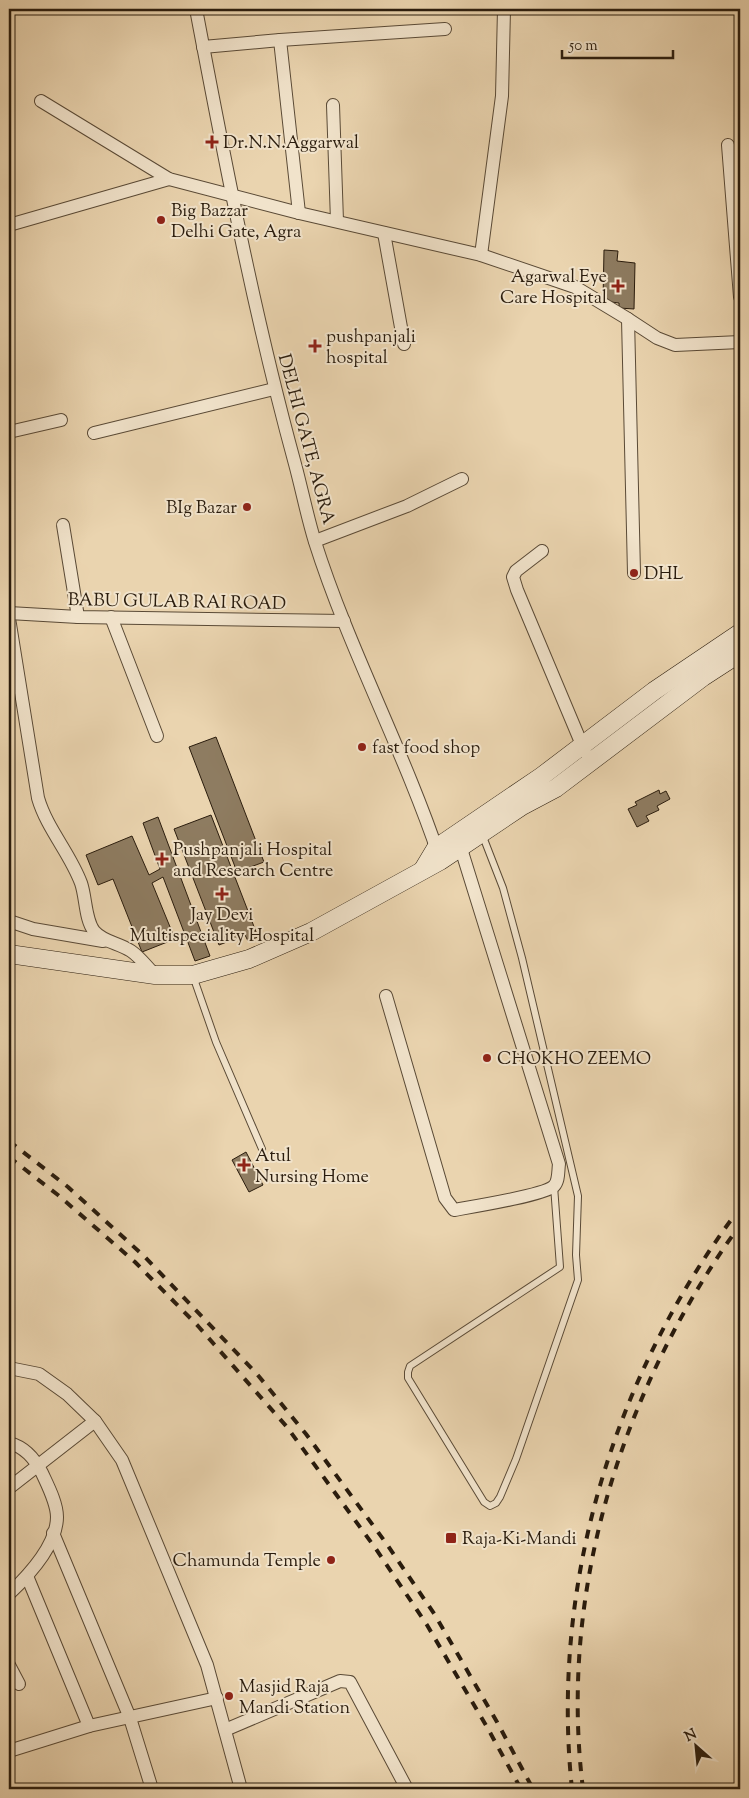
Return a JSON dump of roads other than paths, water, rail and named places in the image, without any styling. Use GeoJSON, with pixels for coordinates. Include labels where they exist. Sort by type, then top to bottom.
{"type":"FeatureCollection","features":[{"type":"Feature","properties":{"kind":"main road"},"geometry":{"type":"LineString","coordinates":[[9,954],[155,975],[193,975],[249,959],[311,932],[422,870],[438,855],[479,827],[542,776],[642,700],[740,633]]}},
{"type":"Feature","properties":{"kind":"main road"},"geometry":{"type":"LineString","coordinates":[[479,827],[556,788],[703,677],[740,653]]}},
{"type":"Feature","properties":{"kind":"main road"},"geometry":{"type":"LineString","coordinates":[[642,700],[653,716]]}},
{"type":"Feature","properties":{"kind":"street","name":"DELHI GATE, AGRA"},"geometry":{"type":"LineString","coordinates":[[196,9],[232,197],[274,389],[315,540],[344,621],[385,719],[438,855]]}},
{"type":"Feature","properties":{"kind":"street"},"geometry":{"type":"LineString","coordinates":[[481,255],[502,96],[504,9]]}},
{"type":"Feature","properties":{"kind":"street"},"geometry":{"type":"LineString","coordinates":[[204,47],[445,28]]}},
{"type":"Feature","properties":{"kind":"street"},"geometry":{"type":"LineString","coordinates":[[280,40],[299,213]]}},
{"type":"Feature","properties":{"kind":"street"},"geometry":{"type":"LineString","coordinates":[[41,100],[168,179],[232,197],[481,255],[575,287],[657,338],[675,345],[740,342]]}},
{"type":"Feature","properties":{"kind":"street"},"geometry":{"type":"LineString","coordinates":[[333,104],[336,221]]}},
{"type":"Feature","properties":{"kind":"street"},"geometry":{"type":"LineString","coordinates":[[728,145],[740,297]]}},
{"type":"Feature","properties":{"kind":"street"},"geometry":{"type":"LineString","coordinates":[[9,225],[168,179]]}},
{"type":"Feature","properties":{"kind":"street"},"geometry":{"type":"LineString","coordinates":[[384,233],[404,344]]}},
{"type":"Feature","properties":{"kind":"street"},"geometry":{"type":"LineString","coordinates":[[628,319],[634,573]]}},
{"type":"Feature","properties":{"kind":"street"},"geometry":{"type":"LineString","coordinates":[[94,433],[274,389]]}},
{"type":"Feature","properties":{"kind":"street"},"geometry":{"type":"LineString","coordinates":[[9,432],[61,420]]}},
{"type":"Feature","properties":{"kind":"street"},"geometry":{"type":"LineString","coordinates":[[315,540],[407,506],[462,479]]}},
{"type":"Feature","properties":{"kind":"street"},"geometry":{"type":"LineString","coordinates":[[63,525],[78,617]]}},
{"type":"Feature","properties":{"kind":"street"},"geometry":{"type":"LineString","coordinates":[[542,551],[516,571],[513,577],[582,746],[591,762]]}},
{"type":"Feature","properties":{"kind":"street","name":"BABU GULAB RAI ROAD"},"geometry":{"type":"LineString","coordinates":[[9,614],[78,617],[344,621]]}},
{"type":"Feature","properties":{"kind":"street"},"geometry":{"type":"LineString","coordinates":[[111,617],[157,736]]}},
{"type":"Feature","properties":{"kind":"street"},"geometry":{"type":"LineString","coordinates":[[9,618],[41,808],[44,817],[81,882],[86,897],[89,923],[94,932],[108,942]]}},
{"type":"Feature","properties":{"kind":"street"},"geometry":{"type":"LineString","coordinates":[[386,996],[445,1198],[450,1207],[454,1210],[541,1192],[554,1186],[558,1177],[559,1164],[459,841]]}},
{"type":"Feature","properties":{"kind":"street"},"geometry":{"type":"LineString","coordinates":[[9,920],[33,929],[108,942],[132,952],[155,975]]}},
{"type":"Feature","properties":{"kind":"street"},"geometry":{"type":"LineString","coordinates":[[9,1368],[39,1374],[67,1394],[95,1421],[122,1460],[207,1665],[240,1789]]}},
{"type":"Feature","properties":{"kind":"street"},"geometry":{"type":"LineString","coordinates":[[9,1488],[95,1421]]}},
{"type":"Feature","properties":{"kind":"street"},"geometry":{"type":"LineString","coordinates":[[9,1444],[15,1445],[32,1457],[38,1465],[48,1486],[57,1515],[53,1533],[42,1557],[9,1594]]}},
{"type":"Feature","properties":{"kind":"street"},"geometry":{"type":"LineString","coordinates":[[53,1533],[130,1718],[152,1789]]}},
{"type":"Feature","properties":{"kind":"street"},"geometry":{"type":"LineString","coordinates":[[27,1576],[89,1726]]}},
{"type":"Feature","properties":{"kind":"street"},"geometry":{"type":"LineString","coordinates":[[9,1665],[19,1684]]}},
{"type":"Feature","properties":{"kind":"street"},"geometry":{"type":"LineString","coordinates":[[225,1730],[340,1681],[347,1681],[350,1682],[407,1789]]}},
{"type":"Feature","properties":{"kind":"street"},"geometry":{"type":"LineString","coordinates":[[9,1751],[89,1726],[217,1698]]}},
{"type":"Feature","properties":{"kind":"lane"},"geometry":{"type":"LineString","coordinates":[[479,827],[503,888],[513,923],[578,1196],[576,1255],[578,1280],[516,1459],[500,1497],[496,1503],[490,1506],[484,1502],[408,1378],[408,1372],[410,1366],[560,1266],[554,1186]]}},
{"type":"Feature","properties":{"kind":"lane"},"geometry":{"type":"LineString","coordinates":[[193,975],[216,1042],[262,1149]]}},
{"type":"Feature","properties":{"kind":"railway"},"geometry":{"type":"LineString","coordinates":[[9,1141],[68,1187],[144,1256],[257,1374],[306,1434],[386,1543],[435,1615],[497,1722],[533,1789]]}},
{"type":"Feature","properties":{"kind":"railway"},"geometry":{"type":"LineString","coordinates":[[9,1157],[58,1195],[135,1262],[198,1326],[287,1427],[376,1549],[427,1625],[521,1789]]}},
{"type":"Feature","properties":{"kind":"railway"},"geometry":{"type":"LineString","coordinates":[[572,1789],[568,1712],[571,1634],[583,1558],[601,1483],[626,1410],[658,1339],[696,1272],[740,1208]]}},
{"type":"Feature","properties":{"kind":"railway"},"geometry":{"type":"LineString","coordinates":[[583,1789],[578,1714],[581,1640],[591,1566],[608,1493],[632,1422],[663,1353],[699,1287],[740,1225]]}},
{"type":"Feature","properties":{"kind":"place","name":"Dr.N.N.Aggarwal"},"geometry":{"type":"Point","coordinates":[212,142]}},
{"type":"Feature","properties":{"kind":"place","name":"Big Bazzar Delhi Gate, Agra"},"geometry":{"type":"Point","coordinates":[161,220]}},
{"type":"Feature","properties":{"kind":"place","name":"Agarwal Eye Care Hospital"},"geometry":{"type":"Point","coordinates":[618,286]}},
{"type":"Feature","properties":{"kind":"place","name":"pushpanjali hospital"},"geometry":{"type":"Point","coordinates":[315,346]}},
{"type":"Feature","properties":{"kind":"place","name":"BIg Bazar"},"geometry":{"type":"Point","coordinates":[247,507]}},
{"type":"Feature","properties":{"kind":"place","name":"DHL"},"geometry":{"type":"Point","coordinates":[634,573]}},
{"type":"Feature","properties":{"kind":"place","name":"fast food shop"},"geometry":{"type":"Point","coordinates":[362,747]}},
{"type":"Feature","properties":{"kind":"place","name":"Pushpanjali Hospital and Research Centre"},"geometry":{"type":"Point","coordinates":[162,859]}},
{"type":"Feature","properties":{"kind":"place","name":"Jay Devi Multispeciality Hospital"},"geometry":{"type":"Point","coordinates":[222,894]}},
{"type":"Feature","properties":{"kind":"place","name":"CHOKHO ZEEMO"},"geometry":{"type":"Point","coordinates":[487,1058]}},
{"type":"Feature","properties":{"kind":"place","name":"Atul Nursing Home"},"geometry":{"type":"Point","coordinates":[244,1165]}},
{"type":"Feature","properties":{"kind":"place","name":"Raja-Ki-Mandi"},"geometry":{"type":"Point","coordinates":[451,1538]}},
{"type":"Feature","properties":{"kind":"place","name":"Chamunda Temple"},"geometry":{"type":"Point","coordinates":[331,1560]}},
{"type":"Feature","properties":{"kind":"place","name":"Masjid Raja Mandi Station"},"geometry":{"type":"Point","coordinates":[229,1696]}}]}
